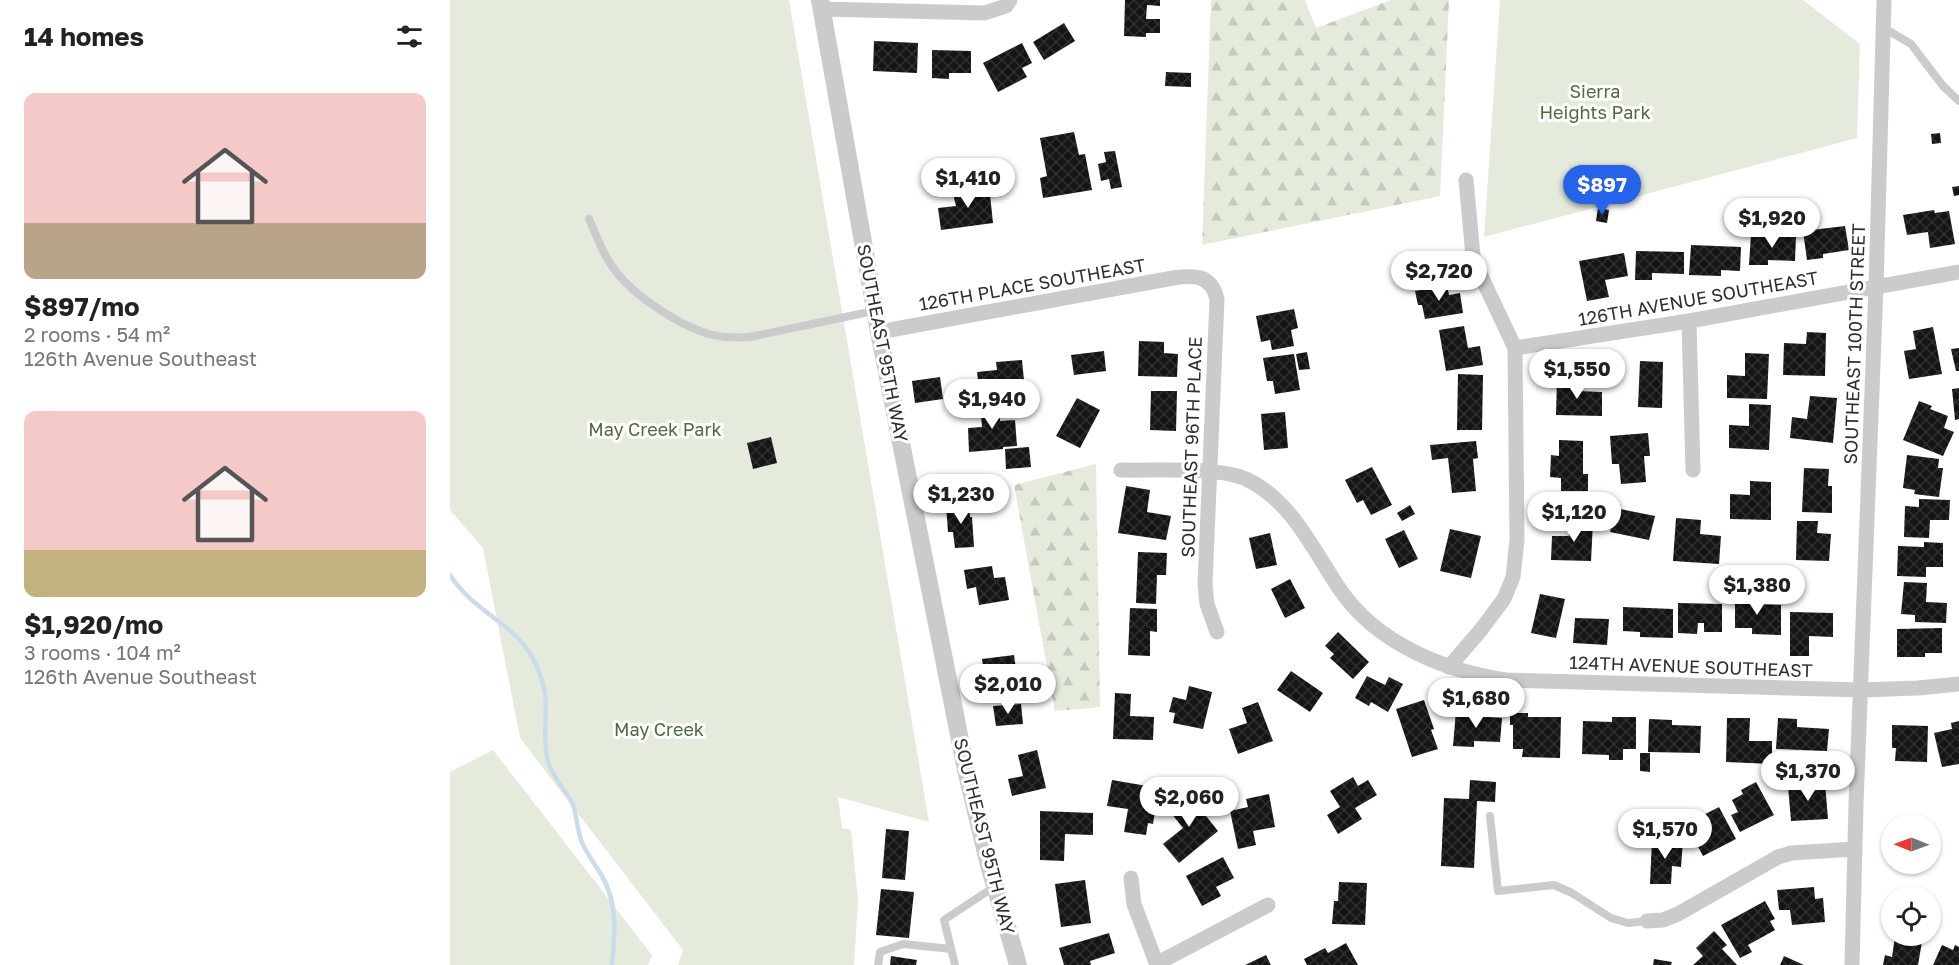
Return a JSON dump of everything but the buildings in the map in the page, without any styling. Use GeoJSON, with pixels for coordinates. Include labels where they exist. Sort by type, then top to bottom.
{"type":"FeatureCollection","features":[{"type":"Feature","properties":{"kind":"street"},"geometry":{"type":"LineString","coordinates":[[821,4],[985,13],[1006,6],[1010,0]]}},
{"type":"Feature","properties":{"kind":"street","name":"SOUTHEAST 100TH STREET"},"geometry":{"type":"LineString","coordinates":[[1852,965],[1884,0]]}},
{"type":"Feature","properties":{"kind":"street","name":"SOUTHEAST 95TH WAY"},"geometry":{"type":"LineString","coordinates":[[821,4],[879,332],[966,770],[995,886],[1018,965]]}},
{"type":"Feature","properties":{"kind":"street"},"geometry":{"type":"LineString","coordinates":[[1449,667],[1504,599],[1513,577],[1517,540],[1515,348],[1473,256],[1466,180]]}},
{"type":"Feature","properties":{"kind":"street","name":"126TH AVENUE SOUTHEAST"},"geometry":{"type":"LineString","coordinates":[[1515,348],[1689,321],[1959,272]]}},
{"type":"Feature","properties":{"kind":"street","name":"126TH PLACE SOUTHEAST"},"geometry":{"type":"LineString","coordinates":[[879,332],[1191,276]]}},
{"type":"Feature","properties":{"kind":"street","name":"SOUTHEAST 96TH PLACE"},"geometry":{"type":"LineString","coordinates":[[1191,276],[1201,277],[1209,283],[1215,289],[1217,298],[1205,584],[1207,604],[1217,632]]}},
{"type":"Feature","properties":{"kind":"street"},"geometry":{"type":"LineString","coordinates":[[1689,321],[1693,470]]}},
{"type":"Feature","properties":{"kind":"street","name":"124TH AVENUE SOUTHEAST"},"geometry":{"type":"LineString","coordinates":[[1121,470],[1228,473],[1264,489],[1305,533],[1342,593],[1359,611],[1396,640],[1449,667],[1479,676],[1506,680],[1861,690],[1959,684]]}},
{"type":"Feature","properties":{"kind":"street"},"geometry":{"type":"LineString","coordinates":[[1647,921],[1663,920],[1678,914],[1778,856],[1791,853],[1855,849]]}},
{"type":"Feature","properties":{"kind":"street"},"geometry":{"type":"LineString","coordinates":[[1131,878],[1134,904],[1157,964],[1268,905]]}},
{"type":"Feature","properties":{"kind":"lane"},"geometry":{"type":"LineString","coordinates":[[1883,28],[1911,44],[1943,86],[1959,101]]}},
{"type":"Feature","properties":{"kind":"lane"},"geometry":{"type":"LineString","coordinates":[[590,219],[602,250],[617,274],[664,312],[707,334],[731,339],[750,338],[876,310]]}},
{"type":"Feature","properties":{"kind":"lane"},"geometry":{"type":"LineString","coordinates":[[1490,816],[1498,891],[1554,885],[1572,893],[1611,918],[1628,923],[1647,921]]}},
{"type":"Feature","properties":{"kind":"lane"},"geometry":{"type":"LineString","coordinates":[[955,965],[944,920],[995,886]]}},
{"type":"Feature","properties":{"kind":"lane"},"geometry":{"type":"LineString","coordinates":[[878,965],[880,952],[903,944],[951,949]]}},
{"type":"Feature","properties":{"kind":"green space","name":"May Creek Park"},"geometry":{"type":"Polygon","coordinates":[[[450,0],[789,0],[929,822],[838,797],[842,828],[851,830],[858,900],[854,965],[678,965],[683,950],[520,738],[483,548],[450,510],[450,0]]]}},
{"type":"Feature","properties":{"kind":"green space"},"geometry":{"type":"Polygon","coordinates":[[[1211,0],[1305,0],[1316,28],[1391,0],[1449,0],[1440,196],[1202,245],[1211,0]]]}},
{"type":"Feature","properties":{"kind":"green space","name":"Sierra Heights Park"},"geometry":{"type":"Polygon","coordinates":[[[1500,0],[1803,0],[1860,44],[1857,138],[1484,237],[1500,0]]]}},
{"type":"Feature","properties":{"kind":"green space"},"geometry":{"type":"Polygon","coordinates":[[[1096,464],[1100,707],[1055,711],[1014,485],[1096,464]]]}},
{"type":"Feature","properties":{"kind":"green space"},"geometry":{"type":"Polygon","coordinates":[[[493,750],[652,955],[648,965],[450,965],[450,772],[493,750]]]}},
{"type":"Feature","properties":{"kind":"waterway","name":"May Creek"},"geometry":{"type":"LineString","coordinates":[[450,575],[469,597],[513,633],[531,655],[538,668],[545,693],[545,744],[550,767],[573,805],[581,840],[602,876],[611,897],[614,931],[612,965]]}}]}
